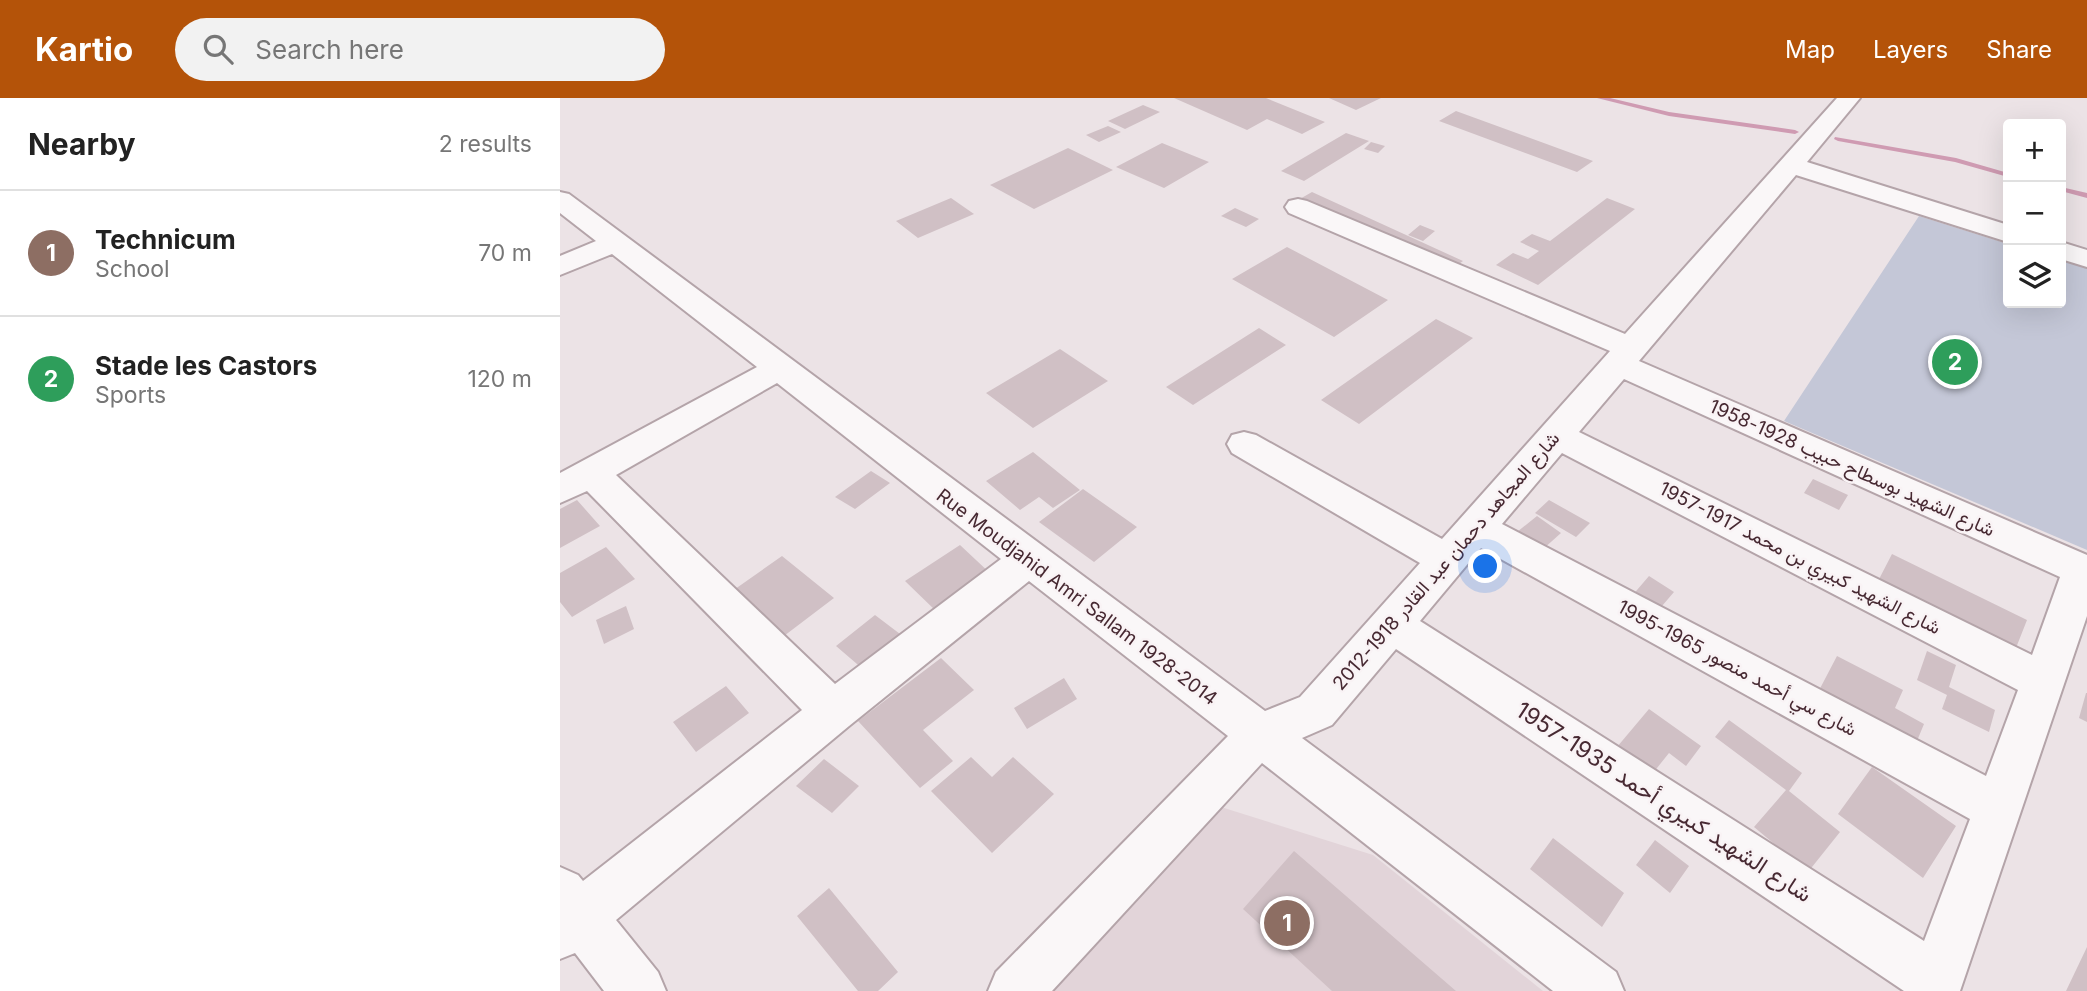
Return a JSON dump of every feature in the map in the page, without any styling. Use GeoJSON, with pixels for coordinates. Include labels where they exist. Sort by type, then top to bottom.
{"type":"FeatureCollection","features":[{"type":"Feature","properties":{"kind":"street","name":"شارع المجاهد دحمان عبد القادر 1918-2012"},"geometry":{"type":"LineString","coordinates":[[1015,991],[1259,736],[1316,710],[1849,98]]}},
{"type":"Feature","properties":{"kind":"street"},"geometry":{"type":"LineString","coordinates":[[1791,165],[2003,232]]}},
{"type":"Feature","properties":{"kind":"street","name":"Rue Moudjahid Amri Sallam 1928-2014"},"geometry":{"type":"LineString","coordinates":[[560,200],[1259,736],[1597,991]]}},
{"type":"Feature","properties":{"kind":"street","name":"شارع الشهيد بوسطاح حبيب 1928-1958"},"geometry":{"type":"LineString","coordinates":[[1298,207],[2085,571]]}},
{"type":"Feature","properties":{"kind":"street"},"geometry":{"type":"LineString","coordinates":[[560,266],[616,242]]}},
{"type":"Feature","properties":{"kind":"street"},"geometry":{"type":"LineString","coordinates":[[2066,252],[2087,259]]}},
{"type":"Feature","properties":{"kind":"street"},"geometry":{"type":"LineString","coordinates":[[779,368],[575,481],[832,712]]}},
{"type":"Feature","properties":{"kind":"street","name":"شارع الشهيد كبيري بن محمد 1917-1957"},"geometry":{"type":"LineString","coordinates":[[1556,435],[2043,682]]}},
{"type":"Feature","properties":{"kind":"street"},"geometry":{"type":"LineString","coordinates":[[1244,444],[1447,559]]}},
{"type":"Feature","properties":{"kind":"street","name":"شارع سي أحمد منصور 1965-1995"},"geometry":{"type":"LineString","coordinates":[[1475,527],[1998,808]]}},
{"type":"Feature","properties":{"kind":"street"},"geometry":{"type":"LineString","coordinates":[[639,991],[567,914],[1029,559]]}},
{"type":"Feature","properties":{"kind":"street"},"geometry":{"type":"LineString","coordinates":[[1935,986],[2085,571]]}},
{"type":"Feature","properties":{"kind":"street","name":"شارع الشهيد كبيري أحمد 1935-1957"},"geometry":{"type":"LineString","coordinates":[[1391,624],[1935,986]]}},
{"type":"Feature","properties":{"kind":"shaded area"},"geometry":{"type":"Polygon","coordinates":[[[1919,216],[2003,242],[2003,308],[2066,308],[2066,262],[2087,268],[2087,550],[1784,421],[1919,216]]]}},
{"type":"Feature","properties":{"kind":"shaded area"},"geometry":{"type":"Polygon","coordinates":[[[1221,807],[1373,855],[1543,991],[1054,991],[1221,807]]]}},
{"type":"Feature","properties":{"kind":"building"},"geometry":{"type":"Polygon","coordinates":[[[1174,98],[1266,98],[1325,122],[1302,134],[1267,119],[1247,130],[1174,98]]]}},
{"type":"Feature","properties":{"kind":"building"},"geometry":{"type":"Polygon","coordinates":[[[1329,98],[1381,98],[1356,110],[1329,98]]]}},
{"type":"Feature","properties":{"kind":"building"},"geometry":{"type":"Polygon","coordinates":[[[1143,105],[1160,112],[1125,129],[1108,121],[1143,105]]]}},
{"type":"Feature","properties":{"kind":"building"},"geometry":{"type":"Polygon","coordinates":[[[1456,111],[1593,161],[1577,172],[1439,121],[1456,111]]]}},
{"type":"Feature","properties":{"kind":"building"},"geometry":{"type":"Polygon","coordinates":[[[1108,126],[1121,132],[1099,142],[1086,135],[1108,126]]]}},
{"type":"Feature","properties":{"kind":"building"},"geometry":{"type":"Polygon","coordinates":[[[1346,133],[1369,141],[1304,181],[1281,171],[1346,133]]]}},
{"type":"Feature","properties":{"kind":"building"},"geometry":{"type":"Polygon","coordinates":[[[1371,142],[1385,146],[1378,153],[1364,149],[1371,142]]]}},
{"type":"Feature","properties":{"kind":"building"},"geometry":{"type":"Polygon","coordinates":[[[1162,143],[1209,162],[1164,188],[1116,167],[1162,143]]]}},
{"type":"Feature","properties":{"kind":"building"},"geometry":{"type":"Polygon","coordinates":[[[1068,148],[1113,170],[1034,209],[990,185],[1068,148]]]}},
{"type":"Feature","properties":{"kind":"building"},"geometry":{"type":"Polygon","coordinates":[[[1312,192],[1463,261],[1442,276],[1291,204],[1312,192]]]}},
{"type":"Feature","properties":{"kind":"building"},"geometry":{"type":"Polygon","coordinates":[[[951,198],[974,214],[918,238],[896,221],[951,198]]]}},
{"type":"Feature","properties":{"kind":"building"},"geometry":{"type":"Polygon","coordinates":[[[1607,198],[1635,209],[1538,285],[1496,265],[1513,253],[1528,259],[1539,251],[1520,242],[1532,234],[1550,241],[1607,198]]]}},
{"type":"Feature","properties":{"kind":"building"},"geometry":{"type":"Polygon","coordinates":[[[1235,208],[1259,219],[1246,227],[1221,216],[1235,208]]]}},
{"type":"Feature","properties":{"kind":"building"},"geometry":{"type":"Polygon","coordinates":[[[1420,225],[1435,231],[1423,241],[1408,235],[1420,225]]]}},
{"type":"Feature","properties":{"kind":"building"},"geometry":{"type":"Polygon","coordinates":[[[1287,247],[1388,300],[1334,337],[1232,279],[1287,247]]]}},
{"type":"Feature","properties":{"kind":"building"},"geometry":{"type":"Polygon","coordinates":[[[1436,319],[1473,338],[1359,424],[1321,400],[1436,319]]]}},
{"type":"Feature","properties":{"kind":"building"},"geometry":{"type":"Polygon","coordinates":[[[1259,328],[1286,345],[1193,405],[1166,387],[1259,328]]]}},
{"type":"Feature","properties":{"kind":"building"},"geometry":{"type":"Polygon","coordinates":[[[1060,349],[1108,381],[1033,428],[986,393],[1060,349]]]}},
{"type":"Feature","properties":{"kind":"building"},"geometry":{"type":"Polygon","coordinates":[[[1033,452],[1080,490],[1053,508],[1039,497],[1020,510],[986,481],[1033,452]]]}},
{"type":"Feature","properties":{"kind":"building"},"geometry":{"type":"Polygon","coordinates":[[[871,471],[890,483],[855,509],[835,497],[871,471]]]}},
{"type":"Feature","properties":{"kind":"building"},"geometry":{"type":"Polygon","coordinates":[[[1813,479],[1848,495],[1839,510],[1804,493],[1813,479]]]}},
{"type":"Feature","properties":{"kind":"building"},"geometry":{"type":"Polygon","coordinates":[[[1083,489],[1137,527],[1094,562],[1039,522],[1083,489]]]}},
{"type":"Feature","properties":{"kind":"building"},"geometry":{"type":"Polygon","coordinates":[[[577,500],[600,526],[560,548],[560,509],[577,500]]]}},
{"type":"Feature","properties":{"kind":"building"},"geometry":{"type":"Polygon","coordinates":[[[1549,500],[1590,523],[1576,537],[1535,513],[1549,500]]]}},
{"type":"Feature","properties":{"kind":"building"},"geometry":{"type":"Polygon","coordinates":[[[1537,516],[1561,533],[1542,550],[1517,532],[1537,516]]]}},
{"type":"Feature","properties":{"kind":"building"},"geometry":{"type":"Polygon","coordinates":[[[960,545],[992,575],[938,613],[905,581],[960,545]]]}},
{"type":"Feature","properties":{"kind":"building"},"geometry":{"type":"Polygon","coordinates":[[[606,547],[635,579],[572,617],[560,602],[560,573],[606,547]]]}},
{"type":"Feature","properties":{"kind":"building"},"geometry":{"type":"Polygon","coordinates":[[[1892,554],[2027,620],[2014,653],[1877,583],[1892,554]]]}},
{"type":"Feature","properties":{"kind":"building"},"geometry":{"type":"Polygon","coordinates":[[[782,556],[834,598],[780,639],[728,594],[782,556]]]}},
{"type":"Feature","properties":{"kind":"building"},"geometry":{"type":"Polygon","coordinates":[[[1649,576],[1674,592],[1656,613],[1631,597],[1649,576]]]}},
{"type":"Feature","properties":{"kind":"building"},"geometry":{"type":"Polygon","coordinates":[[[626,606],[634,629],[604,644],[596,620],[626,606]]]}},
{"type":"Feature","properties":{"kind":"building"},"geometry":{"type":"Polygon","coordinates":[[[875,615],[904,637],[864,670],[836,646],[875,615]]]}},
{"type":"Feature","properties":{"kind":"building"},"geometry":{"type":"Polygon","coordinates":[[[1927,651],[1956,665],[1949,687],[1995,710],[1989,732],[1942,709],[1947,695],[1917,680],[1927,651]]]}},
{"type":"Feature","properties":{"kind":"building"},"geometry":{"type":"Polygon","coordinates":[[[1837,656],[1903,690],[1895,708],[1924,724],[1912,753],[1815,698],[1837,656]]]}},
{"type":"Feature","properties":{"kind":"building"},"geometry":{"type":"Polygon","coordinates":[[[941,658],[974,690],[923,730],[953,761],[920,788],[858,721],[941,658]]]}},
{"type":"Feature","properties":{"kind":"building"},"geometry":{"type":"Polygon","coordinates":[[[1064,678],[1077,699],[1027,729],[1014,708],[1064,678]]]}},
{"type":"Feature","properties":{"kind":"building"},"geometry":{"type":"Polygon","coordinates":[[[726,686],[749,713],[696,752],[673,722],[726,686]]]}},
{"type":"Feature","properties":{"kind":"building"},"geometry":{"type":"Polygon","coordinates":[[[2087,693],[2087,722],[2079,718],[2087,693]]]}},
{"type":"Feature","properties":{"kind":"building"},"geometry":{"type":"Polygon","coordinates":[[[1649,709],[1701,746],[1686,766],[1669,753],[1653,773],[1617,747],[1649,709]]]}},
{"type":"Feature","properties":{"kind":"building"},"geometry":{"type":"Polygon","coordinates":[[[1729,720],[1802,773],[1789,791],[1840,832],[1808,872],[1754,827],[1786,790],[1715,737],[1729,720]]]}},
{"type":"Feature","properties":{"kind":"building"},"geometry":{"type":"Polygon","coordinates":[[[971,757],[992,777],[1013,757],[1054,794],[992,853],[931,791],[971,757]]]}},
{"type":"Feature","properties":{"kind":"building"},"geometry":{"type":"Polygon","coordinates":[[[824,759],[859,786],[832,813],[796,786],[824,759]]]}},
{"type":"Feature","properties":{"kind":"building"},"geometry":{"type":"Polygon","coordinates":[[[1872,767],[1956,826],[1923,878],[1838,814],[1872,767]]]}},
{"type":"Feature","properties":{"kind":"building"},"geometry":{"type":"Polygon","coordinates":[[[1553,838],[1624,893],[1602,927],[1530,869],[1553,838]]]}},
{"type":"Feature","properties":{"kind":"building"},"geometry":{"type":"Polygon","coordinates":[[[1655,840],[1689,866],[1670,893],[1636,865],[1655,840]]]}},
{"type":"Feature","properties":{"kind":"building"},"geometry":{"type":"Polygon","coordinates":[[[1294,851],[1456,991],[1332,991],[1243,909],[1294,851]]]}},
{"type":"Feature","properties":{"kind":"building"},"geometry":{"type":"Polygon","coordinates":[[[829,888],[898,972],[878,991],[858,991],[797,916],[829,888]]]}},
{"type":"Feature","properties":{"kind":"building"},"geometry":{"type":"Polygon","coordinates":[[[2087,947],[2087,991],[2066,991],[2087,947]]]}},
{"type":"Feature","properties":{"kind":"waterway"},"geometry":{"type":"LineString","coordinates":[[1601,98],[1669,114],[1795,132]]}},
{"type":"Feature","properties":{"kind":"waterway"},"geometry":{"type":"LineString","coordinates":[[1838,139],[1956,160],[2003,174]]}},
{"type":"Feature","properties":{"kind":"waterway"},"geometry":{"type":"LineString","coordinates":[[2066,190],[2087,196]]}},
{"type":"Feature","properties":{"kind":"place","name":"Stade les Castors"},"geometry":{"type":"Point","coordinates":[1955,362]}},
{"type":"Feature","properties":{"kind":"place","name":"Technicum"},"geometry":{"type":"Point","coordinates":[1287,923]}}]}
